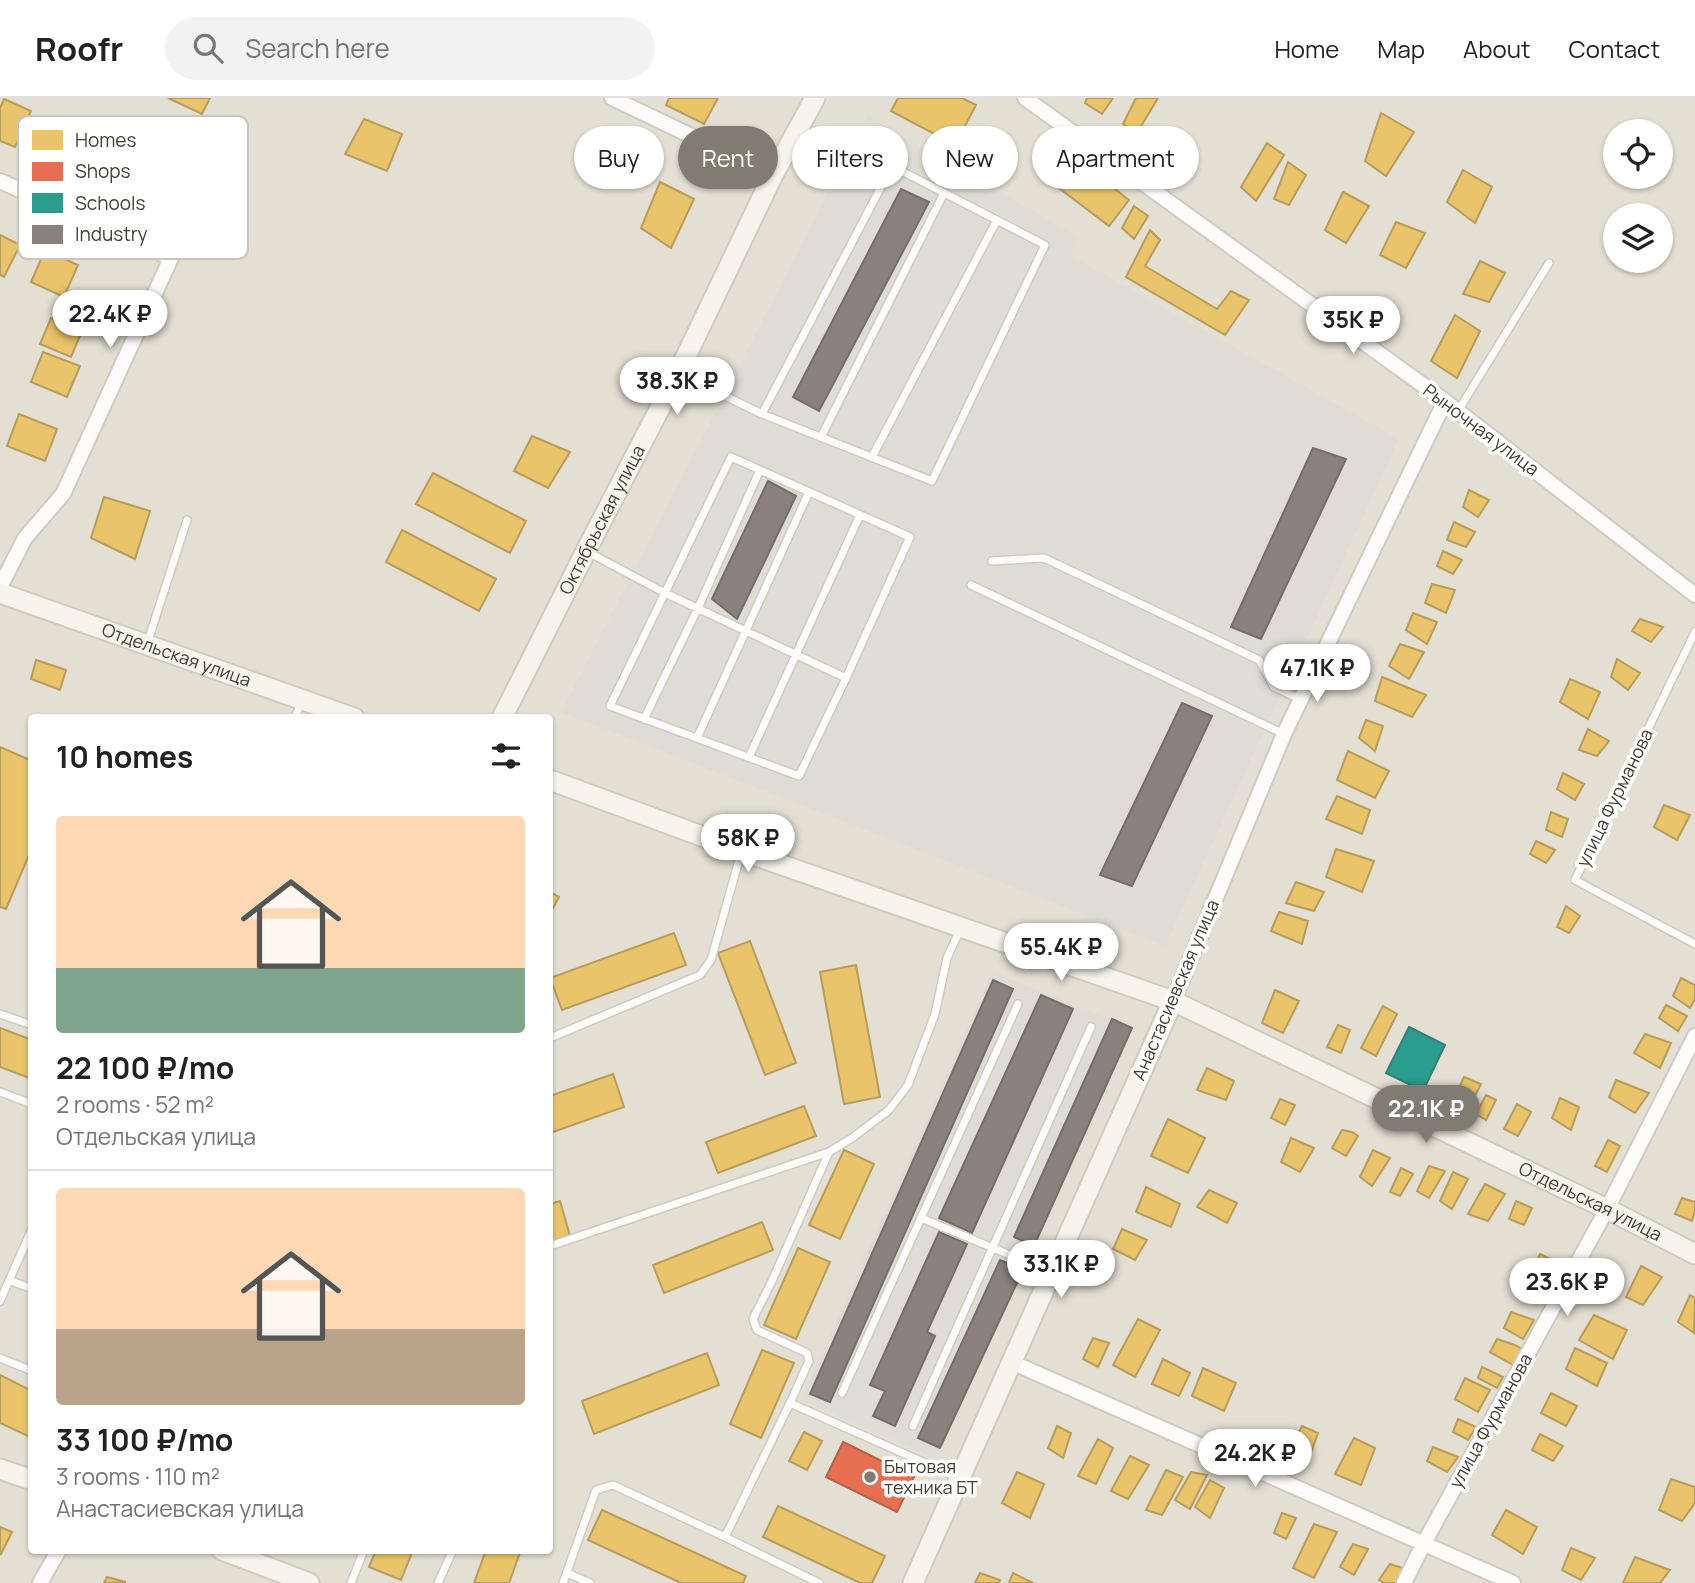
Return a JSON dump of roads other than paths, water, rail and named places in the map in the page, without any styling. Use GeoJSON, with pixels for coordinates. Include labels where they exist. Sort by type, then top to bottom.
{"type":"FeatureCollection","features":[{"type":"Feature","properties":{"kind":"street"},"geometry":{"type":"LineString","coordinates":[[612,98],[678,130]]}},
{"type":"Feature","properties":{"kind":"street","name":"Октябрьская улица"},"geometry":{"type":"LineString","coordinates":[[778,164],[815,98]]}},
{"type":"Feature","properties":{"kind":"street","name":"Рыночная улица"},"geometry":{"type":"LineString","coordinates":[[1025,98],[1445,401],[1695,595]]}},
{"type":"Feature","properties":{"kind":"street"},"geometry":{"type":"LineString","coordinates":[[0,181],[18,189]]}},
{"type":"Feature","properties":{"kind":"street","name":"Октябрьская улица"},"geometry":{"type":"LineString","coordinates":[[504,714],[678,373],[765,189]]}},
{"type":"Feature","properties":{"kind":"street"},"geometry":{"type":"LineString","coordinates":[[0,587],[25,538],[63,494],[171,259]]}},
{"type":"Feature","properties":{"kind":"street","name":"Анастасиевская улица"},"geometry":{"type":"LineString","coordinates":[[913,1583],[1173,1001],[1284,734],[1445,401]]}},
{"type":"Feature","properties":{"kind":"street","name":"Отдельская улица"},"geometry":{"type":"LineString","coordinates":[[0,593],[147,644],[299,708],[332,714]]}},
{"type":"Feature","properties":{"kind":"street","name":"Отдельская улица"},"geometry":{"type":"LineString","coordinates":[[553,781],[742,851],[1173,1001],[1695,1254]]}},
{"type":"Feature","properties":{"kind":"street","name":"улица Фурманова"},"geometry":{"type":"LineString","coordinates":[[1404,1583],[1606,1209],[1695,1036]]}},
{"type":"Feature","properties":{"kind":"street"},"geometry":{"type":"LineString","coordinates":[[1011,1362],[1513,1583]]}},
{"type":"Feature","properties":{"kind":"street"},"geometry":{"type":"LineString","coordinates":[[0,1469],[28,1479]]}},
{"type":"Feature","properties":{"kind":"street"},"geometry":{"type":"LineString","coordinates":[[40,1583],[57,1554]]}},
{"type":"Feature","properties":{"kind":"street"},"geometry":{"type":"LineString","coordinates":[[236,1554],[261,1561],[309,1583]]}},
{"type":"Feature","properties":{"kind":"lane"},"geometry":{"type":"LineString","coordinates":[[678,373],[762,414],[932,481],[1045,244],[892,166],[762,414]]}},
{"type":"Feature","properties":{"kind":"lane"},"geometry":{"type":"LineString","coordinates":[[821,437],[944,193]]}},
{"type":"Feature","properties":{"kind":"lane"},"geometry":{"type":"LineString","coordinates":[[872,457],[997,220]]}},
{"type":"Feature","properties":{"kind":"lane"},"geometry":{"type":"LineString","coordinates":[[1458,411],[1549,263]]}},
{"type":"Feature","properties":{"kind":"lane"},"geometry":{"type":"LineString","coordinates":[[731,457],[809,492],[910,537],[799,776],[610,706],[731,457]]}},
{"type":"Feature","properties":{"kind":"lane"},"geometry":{"type":"LineString","coordinates":[[644,719],[760,470]]}},
{"type":"Feature","properties":{"kind":"lane"},"geometry":{"type":"LineString","coordinates":[[697,738],[809,492]]}},
{"type":"Feature","properties":{"kind":"lane"},"geometry":{"type":"LineString","coordinates":[[749,757],[860,515]]}},
{"type":"Feature","properties":{"kind":"lane"},"geometry":{"type":"LineString","coordinates":[[147,644],[187,520]]}},
{"type":"Feature","properties":{"kind":"lane"},"geometry":{"type":"LineString","coordinates":[[586,551],[665,593],[846,678]]}},
{"type":"Feature","properties":{"kind":"lane"},"geometry":{"type":"LineString","coordinates":[[992,561],[1044,558],[1259,660],[1274,687],[1300,699]]}},
{"type":"Feature","properties":{"kind":"lane"},"geometry":{"type":"LineString","coordinates":[[971,585],[1284,734]]}},
{"type":"Feature","properties":{"kind":"lane","name":"улица Фурманова"},"geometry":{"type":"LineString","coordinates":[[1695,632],[1575,880],[1695,944]]}},
{"type":"Feature","properties":{"kind":"lane"},"geometry":{"type":"LineString","coordinates":[[553,1037],[700,975],[711,960],[742,851]]}},
{"type":"Feature","properties":{"kind":"lane"},"geometry":{"type":"LineString","coordinates":[[553,1245],[829,1152],[889,1110],[908,1085],[935,1014],[947,957],[961,927]]}},
{"type":"Feature","properties":{"kind":"lane"},"geometry":{"type":"LineString","coordinates":[[842,1393],[1018,1004]]}},
{"type":"Feature","properties":{"kind":"lane"},"geometry":{"type":"LineString","coordinates":[[0,1014],[28,1024]]}},
{"type":"Feature","properties":{"kind":"lane"},"geometry":{"type":"LineString","coordinates":[[913,1426],[1091,1027]]}},
{"type":"Feature","properties":{"kind":"lane"},"geometry":{"type":"LineString","coordinates":[[0,1092],[28,1102]]}},
{"type":"Feature","properties":{"kind":"lane"},"geometry":{"type":"LineString","coordinates":[[725,1537],[809,1361],[807,1353],[757,1330],[753,1319],[829,1152]]}},
{"type":"Feature","properties":{"kind":"lane"},"geometry":{"type":"LineString","coordinates":[[921,1218],[1052,1272]]}},
{"type":"Feature","properties":{"kind":"lane"},"geometry":{"type":"LineString","coordinates":[[0,1301],[28,1237]]}},
{"type":"Feature","properties":{"kind":"lane"},"geometry":{"type":"LineString","coordinates":[[9,1280],[28,1287]]}},
{"type":"Feature","properties":{"kind":"lane"},"geometry":{"type":"LineString","coordinates":[[0,1358],[28,1369]]}},
{"type":"Feature","properties":{"kind":"lane"},"geometry":{"type":"LineString","coordinates":[[790,1402],[960,1478]]}},
{"type":"Feature","properties":{"kind":"lane"},"geometry":{"type":"LineString","coordinates":[[563,1583],[596,1490],[613,1485],[816,1583]]}},
{"type":"Feature","properties":{"kind":"lane"},"geometry":{"type":"LineString","coordinates":[[351,1583],[362,1554]]}},
{"type":"Feature","properties":{"kind":"lane"},"geometry":{"type":"LineString","coordinates":[[438,1583],[451,1554]]}},
{"type":"Feature","properties":{"kind":"lane"},"geometry":{"type":"LineString","coordinates":[[567,1573],[590,1583]]}},
{"type":"Feature","properties":{"kind":"place","name":"Бытовая техника БТ"},"geometry":{"type":"Point","coordinates":[870,1477]}}]}
